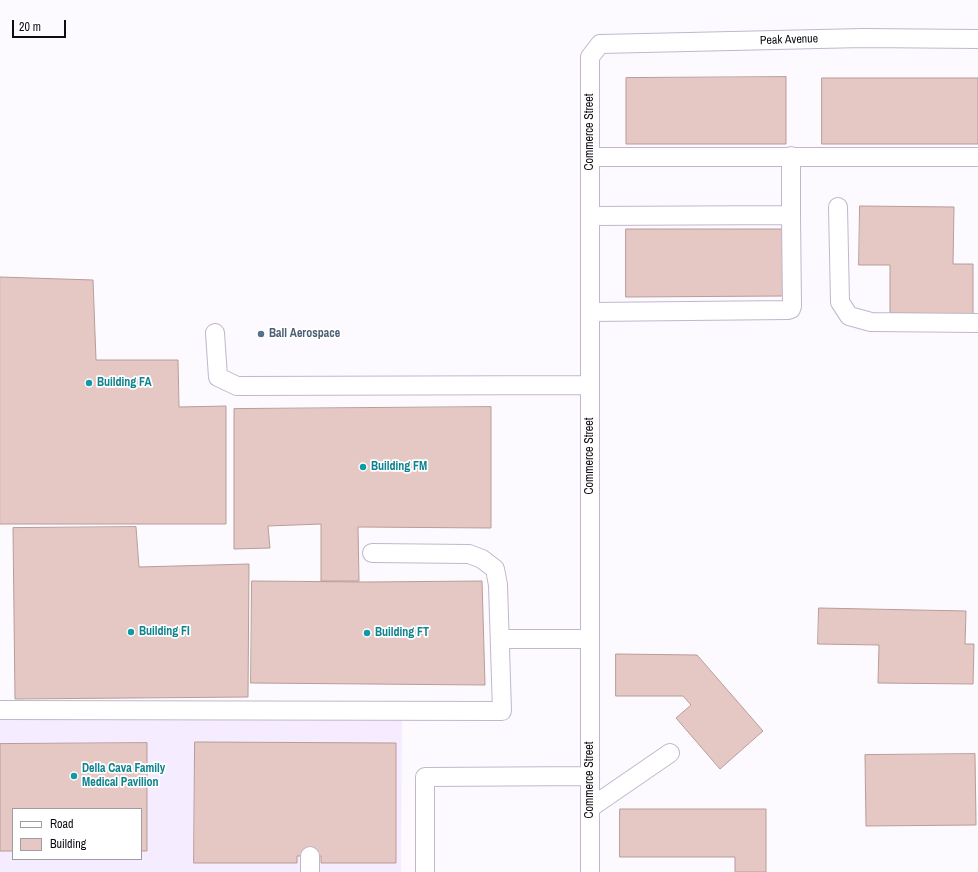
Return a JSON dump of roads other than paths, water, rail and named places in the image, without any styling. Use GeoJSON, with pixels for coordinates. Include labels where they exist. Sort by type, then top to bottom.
{"type":"FeatureCollection","features":[{"type":"Feature","properties":{"kind":"street","name":"Peak Avenue"},"geometry":{"type":"LineString","coordinates":[[600,44],[863,38],[978,39]]}},
{"type":"Feature","properties":{"kind":"street","name":"Commerce Street"},"geometry":{"type":"LineString","coordinates":[[590,872],[590,57],[600,44]]}},
{"type":"Feature","properties":{"kind":"street"},"geometry":{"type":"LineString","coordinates":[[590,312],[791,309],[791,156]]}},
{"type":"Feature","properties":{"kind":"street"},"geometry":{"type":"LineString","coordinates":[[590,157],[978,157]]}},
{"type":"Feature","properties":{"kind":"street"},"geometry":{"type":"LineString","coordinates":[[838,207],[840,302],[849,316],[871,322],[978,323]]}},
{"type":"Feature","properties":{"kind":"street"},"geometry":{"type":"LineString","coordinates":[[590,216],[791,215]]}},
{"type":"Feature","properties":{"kind":"street"},"geometry":{"type":"LineString","coordinates":[[215,333],[218,377],[236,386],[590,384]]}},
{"type":"Feature","properties":{"kind":"street"},"geometry":{"type":"LineString","coordinates":[[0,710],[502,711],[501,639],[498,585],[495,569],[482,559],[469,554],[372,553]]}},
{"type":"Feature","properties":{"kind":"street"},"geometry":{"type":"LineString","coordinates":[[501,639],[590,639]]}},
{"type":"Feature","properties":{"kind":"street"},"geometry":{"type":"LineString","coordinates":[[590,808],[670,753]]}},
{"type":"Feature","properties":{"kind":"street"},"geometry":{"type":"LineString","coordinates":[[425,872],[425,777],[590,776]]}},
{"type":"Feature","properties":{"kind":"place","name":"Ball Aerospace"},"geometry":{"type":"Point","coordinates":[261,334]}},
{"type":"Feature","properties":{"kind":"place","name":"Building FA"},"geometry":{"type":"Point","coordinates":[89,383]}},
{"type":"Feature","properties":{"kind":"place","name":"Building FM"},"geometry":{"type":"Point","coordinates":[363,467]}},
{"type":"Feature","properties":{"kind":"place","name":"Building FI"},"geometry":{"type":"Point","coordinates":[131,632]}},
{"type":"Feature","properties":{"kind":"place","name":"Building FT"},"geometry":{"type":"Point","coordinates":[367,633]}},
{"type":"Feature","properties":{"kind":"place","name":"Della Cava Family Medical Pavilion"},"geometry":{"type":"Point","coordinates":[74,776]}}]}
